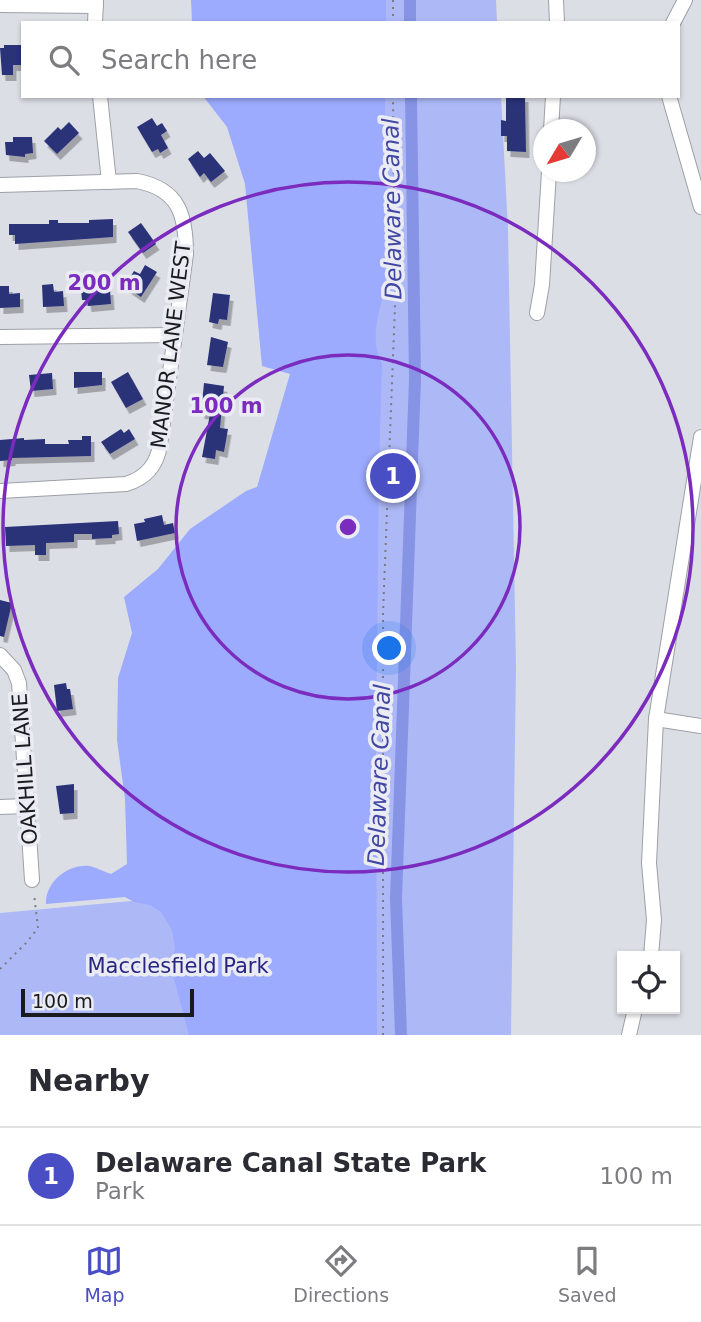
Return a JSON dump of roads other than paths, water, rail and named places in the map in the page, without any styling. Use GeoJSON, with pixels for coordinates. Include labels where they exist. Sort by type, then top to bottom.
{"type":"FeatureCollection","features":[{"type":"Feature","properties":{"kind":"street"},"geometry":{"type":"LineString","coordinates":[[556,0],[557,21]]}},
{"type":"Feature","properties":{"kind":"street"},"geometry":{"type":"LineString","coordinates":[[674,21],[685,0]]}},
{"type":"Feature","properties":{"kind":"street"},"geometry":{"type":"LineString","coordinates":[[0,5],[96,3],[95,21]]}},
{"type":"Feature","properties":{"kind":"street"},"geometry":{"type":"LineString","coordinates":[[100,98],[108,182]]}},
{"type":"Feature","properties":{"kind":"street"},"geometry":{"type":"LineString","coordinates":[[552,119],[553,98]]}},
{"type":"Feature","properties":{"kind":"street"},"geometry":{"type":"LineString","coordinates":[[670,98],[701,207]]}},
{"type":"Feature","properties":{"kind":"street","name":"MANOR LANE WEST"},"geometry":{"type":"LineString","coordinates":[[0,185],[136,181],[147,183],[167,193],[181,211],[186,254],[159,451],[153,466],[145,475],[120,485],[0,491]]}},
{"type":"Feature","properties":{"kind":"street"},"geometry":{"type":"LineString","coordinates":[[537,313],[542,285],[548,182]]}},
{"type":"Feature","properties":{"kind":"street"},"geometry":{"type":"LineString","coordinates":[[0,337],[174,335]]}},
{"type":"Feature","properties":{"kind":"street"},"geometry":{"type":"LineString","coordinates":[[651,951],[654,920],[649,863],[656,719],[701,437]]}},
{"type":"Feature","properties":{"kind":"street","name":"OAKHILL LANE"},"geometry":{"type":"LineString","coordinates":[[4,658],[15,670],[19,684],[33,880]]}},
{"type":"Feature","properties":{"kind":"street"},"geometry":{"type":"LineString","coordinates":[[656,719],[701,726]]}},
{"type":"Feature","properties":{"kind":"street"},"geometry":{"type":"LineString","coordinates":[[0,807],[26,806]]}},
{"type":"Feature","properties":{"kind":"street"},"geometry":{"type":"LineString","coordinates":[[629,1035],[634,1014]]}},
{"type":"Feature","properties":{"kind":"waterway","name":"Delaware Canal"},"geometry":{"type":"LineString","coordinates":[[410,0],[410,21]]}},
{"type":"Feature","properties":{"kind":"waterway","name":"Delaware Canal"},"geometry":{"type":"LineString","coordinates":[[401,1035],[396,898],[415,379],[411,98]]}},
{"type":"Feature","properties":{"kind":"place","name":"Delaware Canal State Park"},"geometry":{"type":"Point","coordinates":[393,476]}},
{"type":"Feature","properties":{"kind":"park label","name":"Macclesfield Park"},"geometry":{"type":"Point","coordinates":[178,966]}}]}
